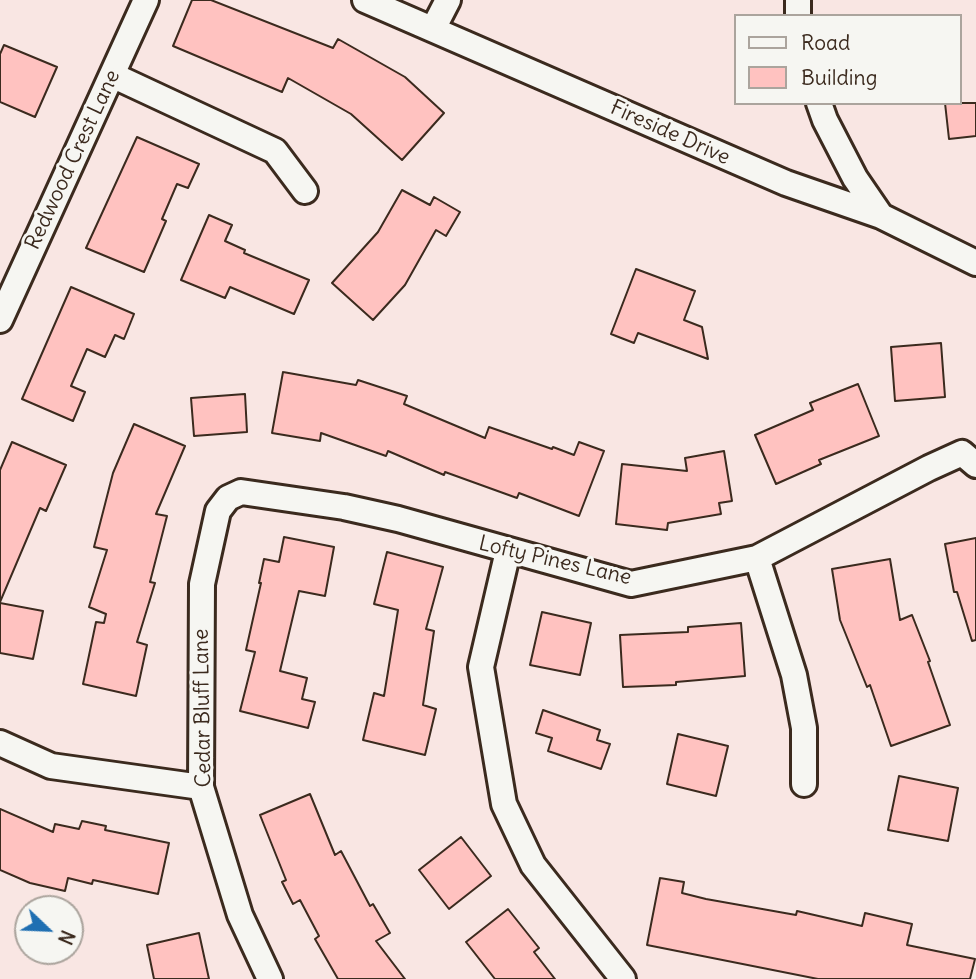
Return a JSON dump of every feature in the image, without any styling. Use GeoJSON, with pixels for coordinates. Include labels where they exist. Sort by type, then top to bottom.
{"type":"FeatureCollection","features":[{"type":"Feature","properties":{"kind":"street","name":"Redwood Crest Lane"},"geometry":{"type":"LineString","coordinates":[[0,320],[146,0]]}},
{"type":"Feature","properties":{"kind":"street","name":"Fireside Drive"},"geometry":{"type":"LineString","coordinates":[[365,0],[786,183],[881,216],[976,263]]}},
{"type":"Feature","properties":{"kind":"street"},"geometry":{"type":"LineString","coordinates":[[433,29],[447,0]]}},
{"type":"Feature","properties":{"kind":"street"},"geometry":{"type":"LineString","coordinates":[[112,75],[275,151],[305,191]]}},
{"type":"Feature","properties":{"kind":"street"},"geometry":{"type":"LineString","coordinates":[[821,105],[825,120],[855,178],[881,216]]}},
{"type":"Feature","properties":{"kind":"street","name":"Lofty Pines Lane"},"geometry":{"type":"LineString","coordinates":[[218,511],[228,498],[241,492],[263,494],[384,516],[631,584],[757,558],[929,468],[969,459]]}},
{"type":"Feature","properties":{"kind":"street","name":"Cedar Bluff Lane"},"geometry":{"type":"LineString","coordinates":[[218,511],[202,584],[201,787],[240,915],[270,979]]}},
{"type":"Feature","properties":{"kind":"street"},"geometry":{"type":"LineString","coordinates":[[508,551],[481,667],[503,804],[533,865],[623,979]]}},
{"type":"Feature","properties":{"kind":"street"},"geometry":{"type":"LineString","coordinates":[[757,558],[794,675],[804,728],[804,784]]}},
{"type":"Feature","properties":{"kind":"street"},"geometry":{"type":"LineString","coordinates":[[0,743],[51,766],[201,787]]}},
{"type":"Feature","properties":{"kind":"building"},"geometry":{"type":"Polygon","coordinates":[[[192,0],[211,0],[333,48],[338,39],[405,77],[444,113],[402,160],[351,114],[288,78],[282,92],[173,46],[192,0]]]}},
{"type":"Feature","properties":{"kind":"building"},"geometry":{"type":"Polygon","coordinates":[[[4,45],[57,67],[35,117],[0,102],[0,54],[4,45]]]}},
{"type":"Feature","properties":{"kind":"building"},"geometry":{"type":"Polygon","coordinates":[[[976,103],[976,136],[949,139],[945,105],[976,103]]]}},
{"type":"Feature","properties":{"kind":"building"},"geometry":{"type":"Polygon","coordinates":[[[137,137],[199,164],[188,188],[177,184],[162,219],[166,221],[144,272],[86,248],[137,137]]]}},
{"type":"Feature","properties":{"kind":"building"},"geometry":{"type":"Polygon","coordinates":[[[402,190],[430,205],[434,197],[460,212],[446,236],[436,230],[405,285],[373,320],[332,283],[378,232],[402,190]]]}},
{"type":"Feature","properties":{"kind":"building"},"geometry":{"type":"Polygon","coordinates":[[[209,215],[232,225],[225,241],[245,250],[244,253],[309,280],[294,314],[230,287],[225,298],[181,280],[209,215]]]}},
{"type":"Feature","properties":{"kind":"building"},"geometry":{"type":"Polygon","coordinates":[[[636,269],[695,291],[684,320],[702,327],[708,359],[638,333],[634,343],[611,334],[636,269]]]}},
{"type":"Feature","properties":{"kind":"building"},"geometry":{"type":"Polygon","coordinates":[[[71,287],[134,314],[124,339],[115,335],[105,357],[87,349],[71,386],[85,392],[73,421],[22,399],[71,287]]]}},
{"type":"Feature","properties":{"kind":"building"},"geometry":{"type":"Polygon","coordinates":[[[941,343],[945,397],[895,401],[891,347],[941,343]]]}},
{"type":"Feature","properties":{"kind":"building"},"geometry":{"type":"Polygon","coordinates":[[[283,372],[356,385],[358,380],[407,396],[404,404],[485,438],[489,427],[574,455],[579,442],[604,451],[579,516],[519,493],[517,498],[445,472],[444,475],[388,451],[386,456],[321,433],[320,441],[272,433],[283,372]]]}},
{"type":"Feature","properties":{"kind":"building"},"geometry":{"type":"Polygon","coordinates":[[[858,384],[879,436],[819,460],[821,464],[776,484],[755,435],[813,410],[810,403],[858,384]]]}},
{"type":"Feature","properties":{"kind":"building"},"geometry":{"type":"Polygon","coordinates":[[[245,394],[247,432],[194,436],[191,398],[245,394]]]}},
{"type":"Feature","properties":{"kind":"building"},"geometry":{"type":"Polygon","coordinates":[[[134,424],[185,446],[156,514],[167,516],[150,582],[155,583],[137,642],[147,645],[136,696],[83,684],[96,622],[104,623],[106,614],[89,607],[107,550],[94,547],[113,473],[134,424]]]}},
{"type":"Feature","properties":{"kind":"building"},"geometry":{"type":"Polygon","coordinates":[[[12,442],[66,465],[46,511],[40,508],[0,602],[0,470],[12,442]]]}},
{"type":"Feature","properties":{"kind":"building"},"geometry":{"type":"Polygon","coordinates":[[[724,451],[732,501],[719,503],[721,514],[668,523],[667,530],[616,524],[622,464],[687,471],[685,458],[724,451]]]}},
{"type":"Feature","properties":{"kind":"building"},"geometry":{"type":"Polygon","coordinates":[[[284,537],[334,547],[325,596],[299,591],[280,671],[307,678],[302,699],[315,702],[308,728],[240,711],[255,652],[246,650],[264,559],[279,562],[284,537]]]}},
{"type":"Feature","properties":{"kind":"building"},"geometry":{"type":"Polygon","coordinates":[[[976,538],[976,640],[972,641],[957,592],[954,592],[945,544],[976,538]]]}},
{"type":"Feature","properties":{"kind":"building"},"geometry":{"type":"Polygon","coordinates":[[[387,552],[443,567],[426,629],[434,631],[423,705],[436,709],[425,755],[363,740],[374,693],[384,696],[398,610],[374,604],[387,552]]]}},
{"type":"Feature","properties":{"kind":"building"},"geometry":{"type":"Polygon","coordinates":[[[890,559],[900,620],[912,615],[950,725],[891,746],[870,685],[867,687],[840,620],[832,569],[890,559]]]}},
{"type":"Feature","properties":{"kind":"building"},"geometry":{"type":"Polygon","coordinates":[[[0,603],[43,611],[33,659],[0,653],[0,603]]]}},
{"type":"Feature","properties":{"kind":"building"},"geometry":{"type":"Polygon","coordinates":[[[542,612],[591,623],[580,675],[530,665],[542,612]]]}},
{"type":"Feature","properties":{"kind":"building"},"geometry":{"type":"Polygon","coordinates":[[[741,623],[745,676],[676,682],[676,685],[623,687],[620,635],[688,632],[688,627],[741,623]]]}},
{"type":"Feature","properties":{"kind":"building"},"geometry":{"type":"Polygon","coordinates":[[[543,710],[600,730],[597,740],[610,744],[601,769],[548,751],[552,738],[536,733],[543,710]]]}},
{"type":"Feature","properties":{"kind":"building"},"geometry":{"type":"Polygon","coordinates":[[[678,734],[728,746],[716,796],[667,784],[678,734]]]}},
{"type":"Feature","properties":{"kind":"building"},"geometry":{"type":"Polygon","coordinates":[[[899,776],[958,788],[948,841],[888,830],[899,776]]]}},
{"type":"Feature","properties":{"kind":"building"},"geometry":{"type":"Polygon","coordinates":[[[310,794],[335,855],[341,851],[370,906],[373,904],[390,933],[376,941],[405,979],[338,979],[315,939],[319,936],[300,900],[293,904],[282,882],[286,880],[260,815],[310,794]]]}},
{"type":"Feature","properties":{"kind":"building"},"geometry":{"type":"Polygon","coordinates":[[[0,809],[53,832],[55,824],[79,829],[82,821],[106,826],[105,830],[169,843],[158,894],[93,880],[92,884],[68,878],[65,891],[30,883],[0,870],[0,809]]]}},
{"type":"Feature","properties":{"kind":"building"},"geometry":{"type":"Polygon","coordinates":[[[461,837],[491,876],[449,909],[419,870],[461,837]]]}},
{"type":"Feature","properties":{"kind":"building"},"geometry":{"type":"Polygon","coordinates":[[[660,878],[684,882],[682,893],[706,899],[796,915],[797,911],[862,926],[865,913],[912,924],[907,945],[975,959],[970,979],[818,979],[647,945],[660,878]]]}},
{"type":"Feature","properties":{"kind":"building"},"geometry":{"type":"Polygon","coordinates":[[[508,909],[539,948],[534,952],[555,979],[495,979],[466,942],[508,909]]]}},
{"type":"Feature","properties":{"kind":"building"},"geometry":{"type":"Polygon","coordinates":[[[199,933],[209,979],[154,979],[147,945],[199,933]]]}}]}
